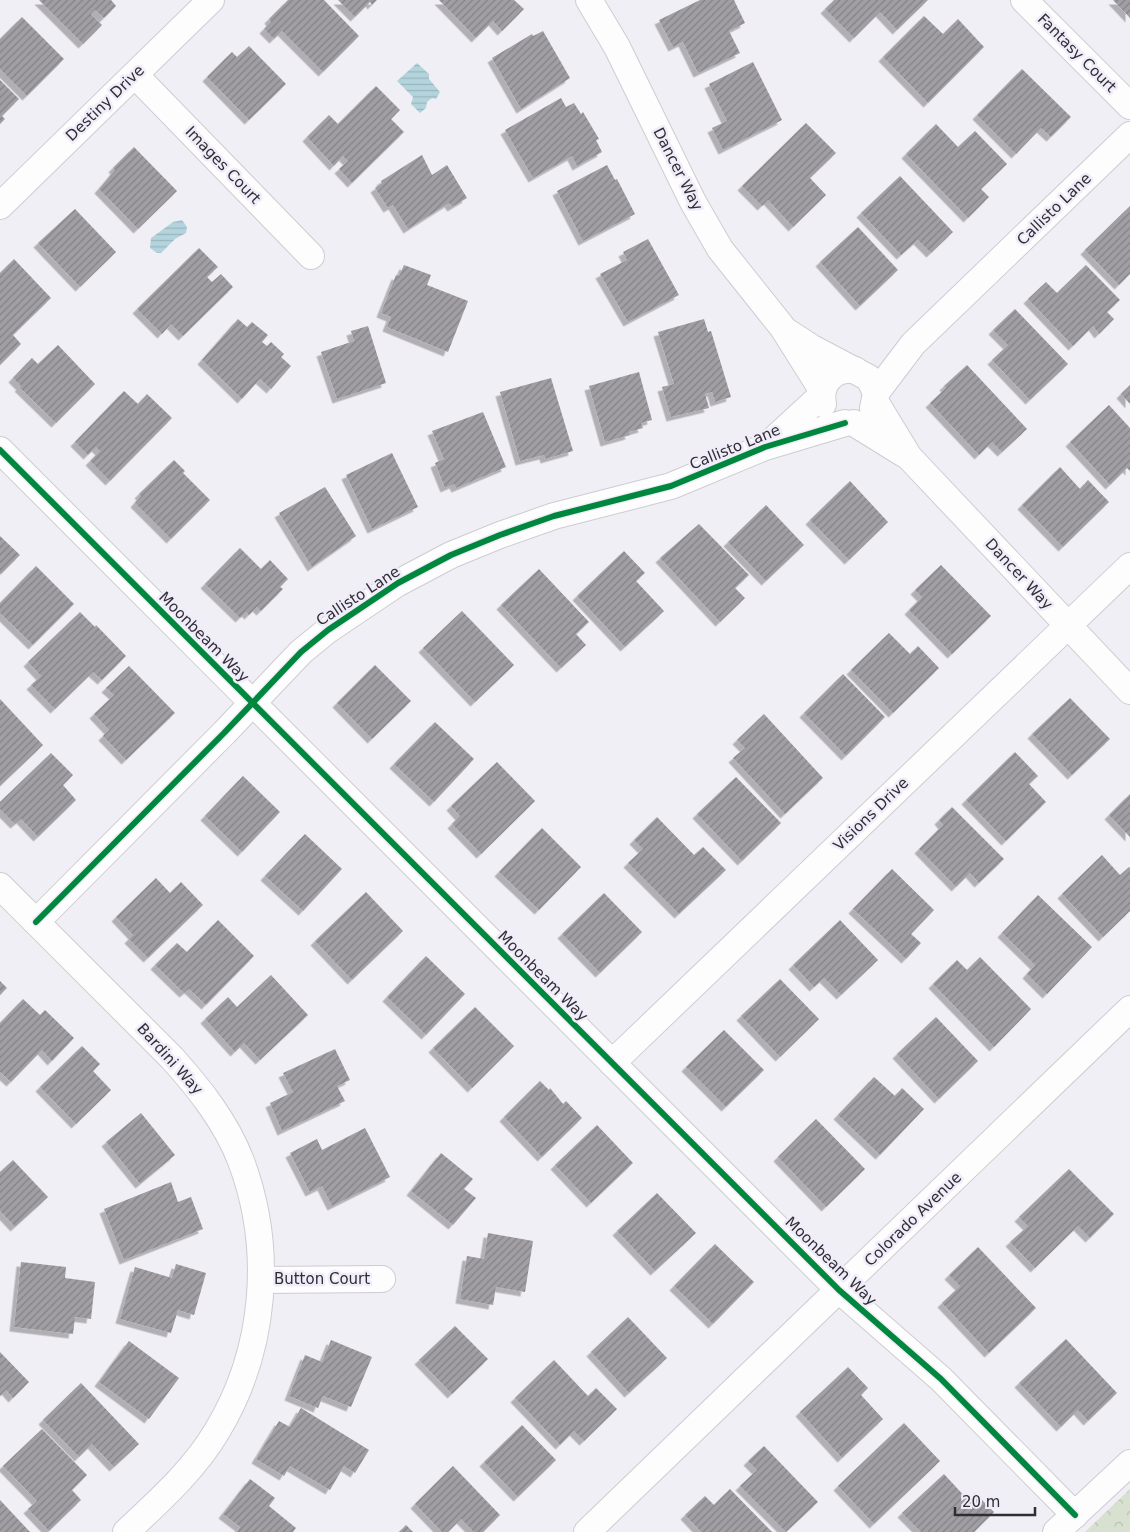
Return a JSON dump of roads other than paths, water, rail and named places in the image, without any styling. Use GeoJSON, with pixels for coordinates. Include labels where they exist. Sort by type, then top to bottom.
{"type":"FeatureCollection","features":[{"type":"Feature","properties":{"kind":"street","name":"Destiny Drive"},"geometry":{"type":"LineString","coordinates":[[0,206],[211,0]]}},
{"type":"Feature","properties":{"kind":"street","name":"Dancer Way"},"geometry":{"type":"LineString","coordinates":[[589,0],[617,47],[693,202],[720,249],[782,328],[822,393]]}},
{"type":"Feature","properties":{"kind":"street","name":"Fantasy Court"},"geometry":{"type":"LineString","coordinates":[[1024,0],[1130,106]]}},
{"type":"Feature","properties":{"kind":"street","name":"Images Court"},"geometry":{"type":"LineString","coordinates":[[135,74],[311,256]]}},
{"type":"Feature","properties":{"kind":"street","name":"Callisto Lane"},"geometry":{"type":"LineString","coordinates":[[867,384],[913,344],[1130,135]]}},
{"type":"Feature","properties":{"kind":"street","name":"Dancer Way"},"geometry":{"type":"LineString","coordinates":[[782,328],[867,384],[909,457],[1130,691]]}},
{"type":"Feature","properties":{"kind":"street"},"geometry":{"type":"LineString","coordinates":[[838,371],[867,384],[868,415],[849,423],[831,416],[823,404],[822,393],[826,382],[838,371]]}},
{"type":"Feature","properties":{"kind":"street","name":"Callisto Lane"},"geometry":{"type":"LineString","coordinates":[[766,447],[822,393]]}},
{"type":"Feature","properties":{"kind":"street","name":"Dancer Way"},"geometry":{"type":"LineString","coordinates":[[849,423],[909,457]]}},
{"type":"Feature","properties":{"kind":"street","name":"Callisto Lane"},"geometry":{"type":"LineString","coordinates":[[36,922],[224,733],[300,652],[328,630],[398,583],[452,555],[554,516],[671,486],[766,447],[849,423]]}},
{"type":"Feature","properties":{"kind":"street","name":"Moonbeam Way"},"geometry":{"type":"LineString","coordinates":[[0,450],[839,1290],[941,1379],[1065,1523]]}},
{"type":"Feature","properties":{"kind":"street","name":"Visions Drive"},"geometry":{"type":"LineString","coordinates":[[612,1063],[1130,566]]}},
{"type":"Feature","properties":{"kind":"street","name":"Bardini Way"},"geometry":{"type":"LineString","coordinates":[[0,886],[172,1058],[197,1086],[221,1121],[241,1160],[253,1203],[260,1240],[262,1280],[257,1325],[249,1361],[235,1398],[217,1432],[182,1478],[126,1532]]}},
{"type":"Feature","properties":{"kind":"street","name":"Colorado Avenue"},"geometry":{"type":"LineString","coordinates":[[587,1532],[1130,1009]]}},
{"type":"Feature","properties":{"kind":"street","name":"Button Court"},"geometry":{"type":"LineString","coordinates":[[262,1280],[382,1279]]}},
{"type":"Feature","properties":{"kind":"street"},"geometry":{"type":"LineString","coordinates":[[1065,1523],[1130,1463]]}},
{"type":"Feature","properties":{"kind":"water"},"geometry":{"type":"Polygon","coordinates":[[[417,63],[429,74],[429,79],[440,92],[436,99],[432,98],[427,102],[426,108],[420,113],[411,104],[413,97],[397,81],[417,63]]]}},
{"type":"Feature","properties":{"kind":"water"},"geometry":{"type":"Polygon","coordinates":[[[182,220],[187,227],[186,233],[175,239],[161,253],[157,253],[150,248],[151,238],[173,222],[182,220]]]}}]}
